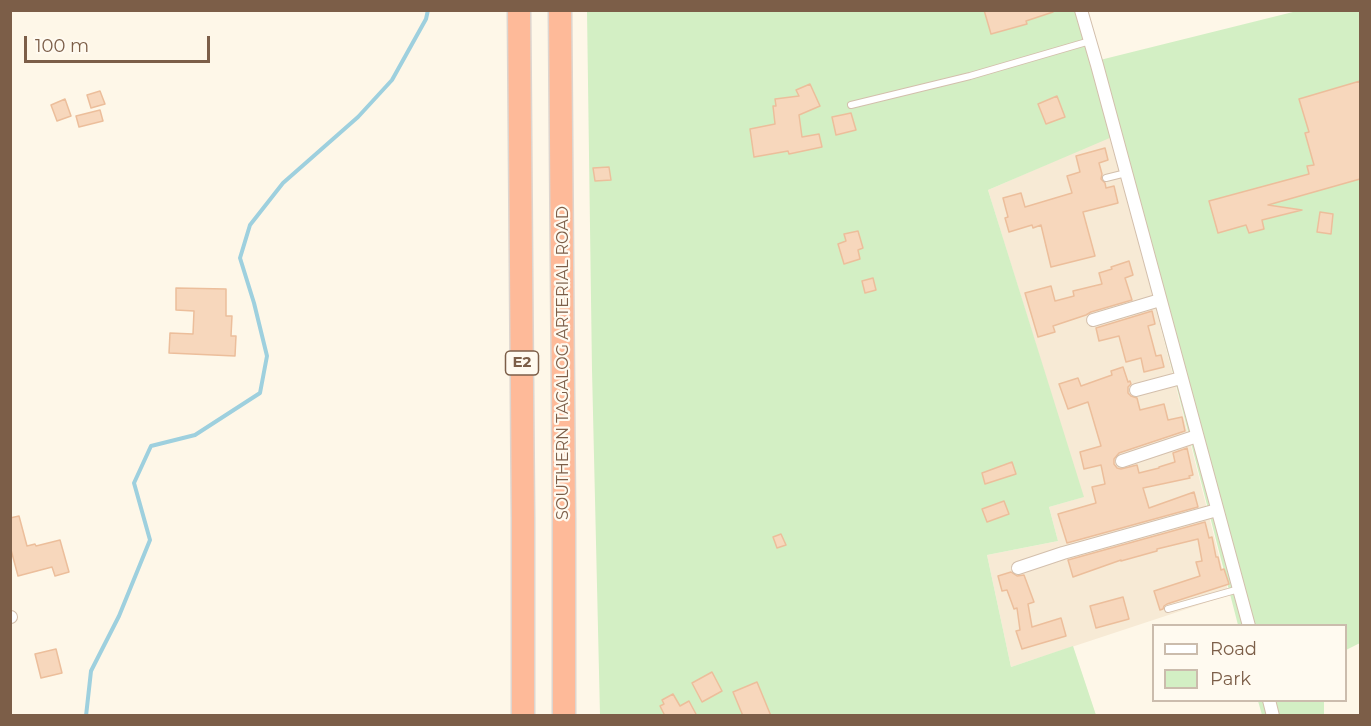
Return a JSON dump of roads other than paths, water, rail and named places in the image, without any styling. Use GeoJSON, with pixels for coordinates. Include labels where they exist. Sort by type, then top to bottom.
{"type":"FeatureCollection","features":[{"type":"Feature","properties":{"kind":"highway","name":"E2"},"geometry":{"type":"LineString","coordinates":[[519,10],[523,716]]}},
{"type":"Feature","properties":{"kind":"highway","name":"SOUTHERN TAGALOG ARTERIAL ROAD"},"geometry":{"type":"LineString","coordinates":[[560,10],[564,716]]}},
{"type":"Feature","properties":{"kind":"street"},"geometry":{"type":"LineString","coordinates":[[1081,10],[1248,624]]}},
{"type":"Feature","properties":{"kind":"street"},"geometry":{"type":"LineString","coordinates":[[1093,320],[1160,300]]}},
{"type":"Feature","properties":{"kind":"street"},"geometry":{"type":"LineString","coordinates":[[1136,390],[1181,378]]}},
{"type":"Feature","properties":{"kind":"street"},"geometry":{"type":"LineString","coordinates":[[1122,461],[1197,436]]}},
{"type":"Feature","properties":{"kind":"street"},"geometry":{"type":"LineString","coordinates":[[1018,568],[1217,510]]}},
{"type":"Feature","properties":{"kind":"lane"},"geometry":{"type":"LineString","coordinates":[[851,105],[970,76],[1090,41]]}},
{"type":"Feature","properties":{"kind":"lane"},"geometry":{"type":"LineString","coordinates":[[1106,178],[1126,173]]}},
{"type":"Feature","properties":{"kind":"lane"},"geometry":{"type":"LineString","coordinates":[[1168,609],[1239,590]]}},
{"type":"Feature","properties":{"kind":"waterway"},"geometry":{"type":"LineString","coordinates":[[86,716],[91,671],[119,616],[150,540],[134,483],[151,446],[195,435],[260,393],[267,356],[240,258],[250,225],[283,183],[358,117],[392,80],[426,19],[428,10]]}}]}
